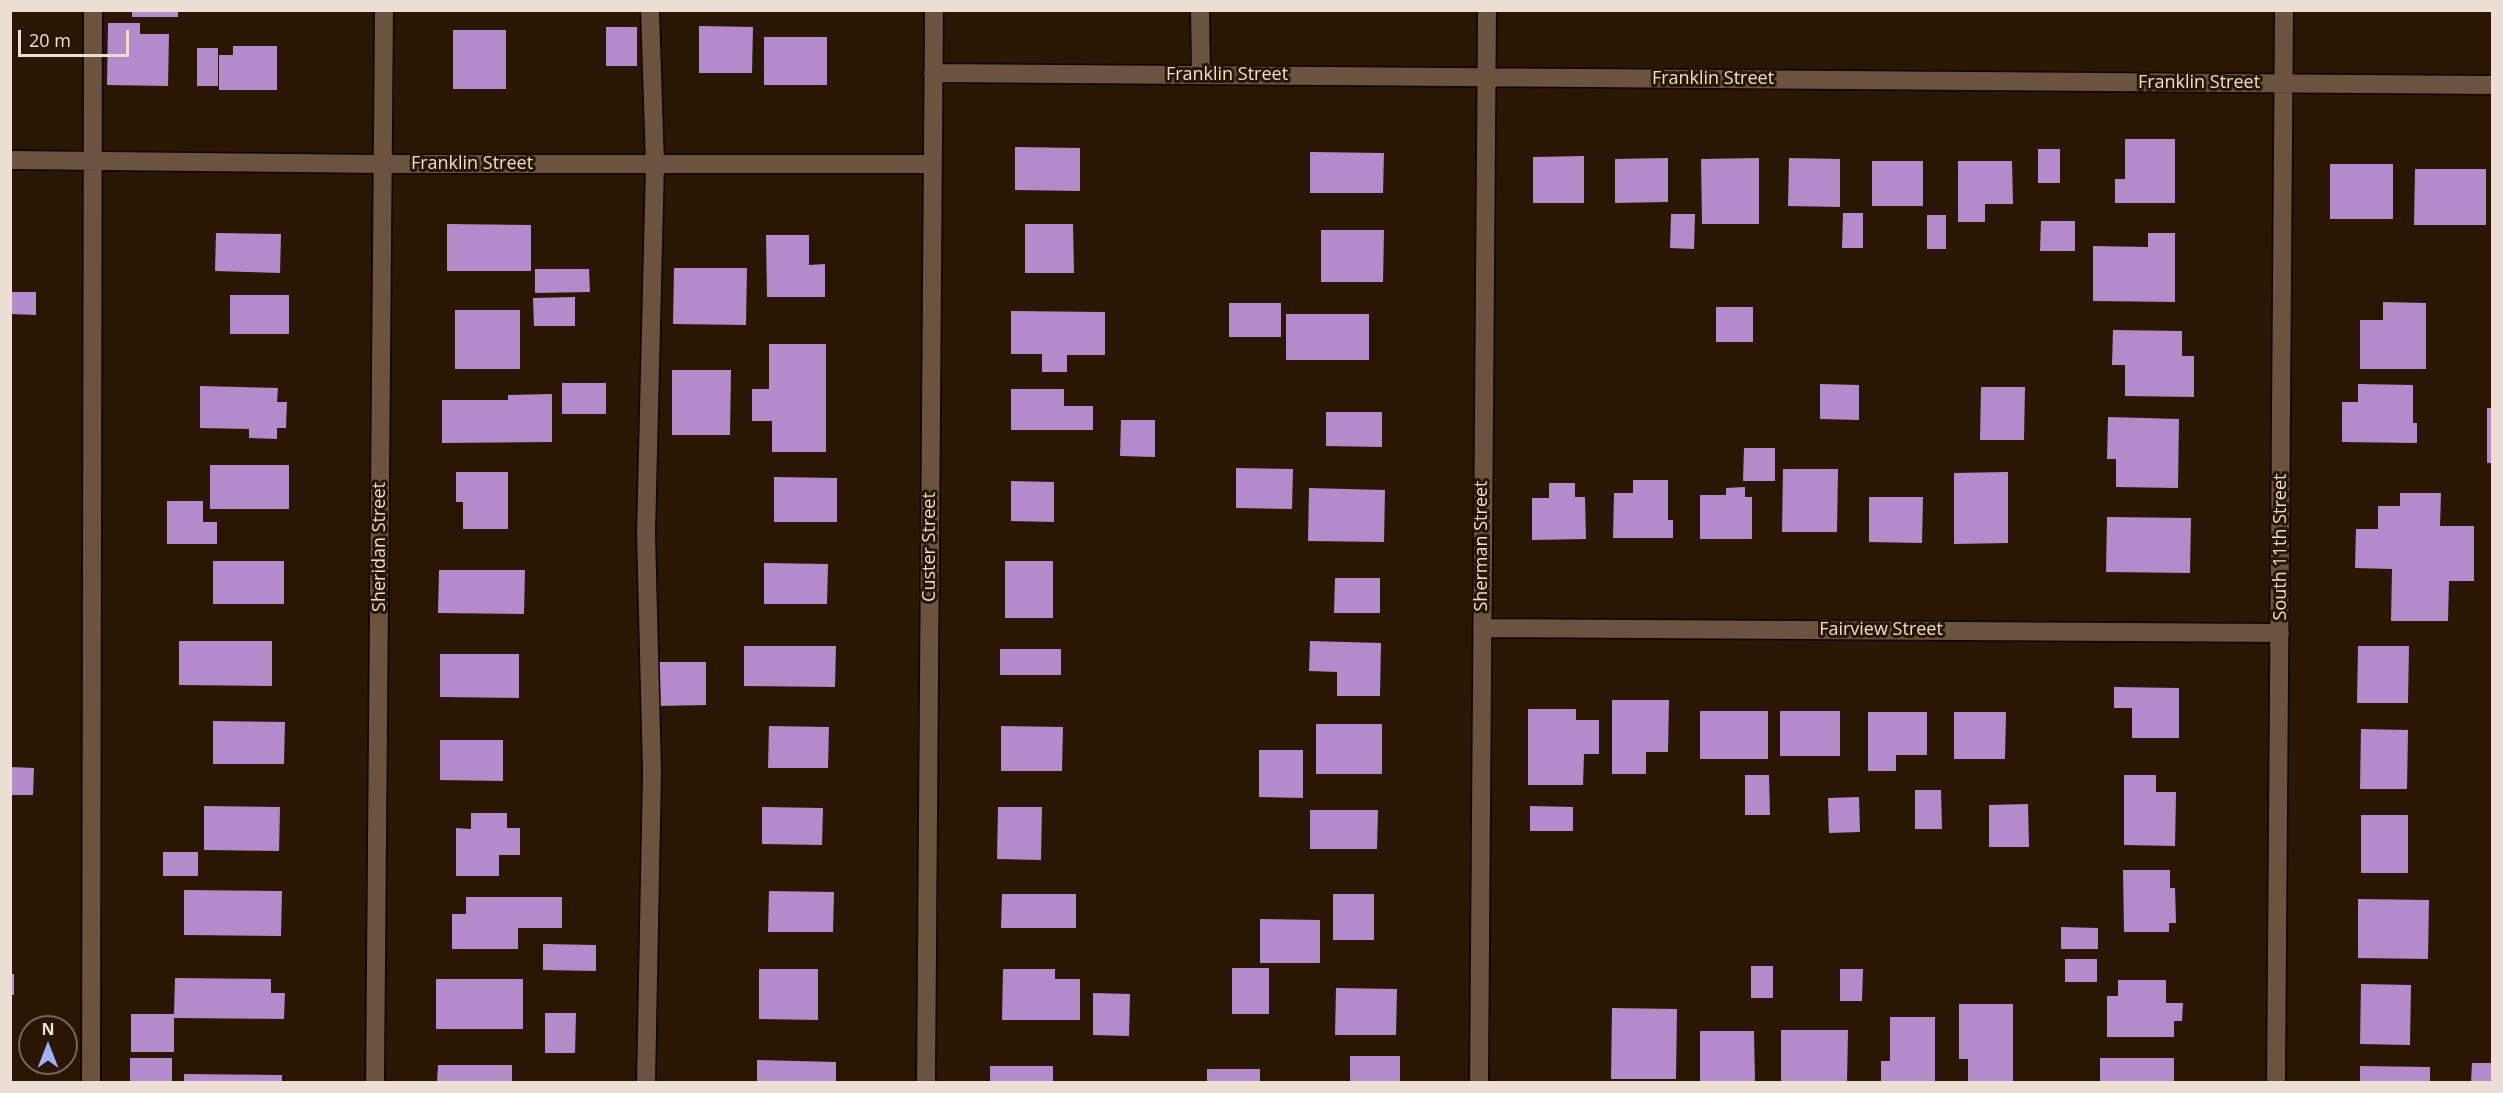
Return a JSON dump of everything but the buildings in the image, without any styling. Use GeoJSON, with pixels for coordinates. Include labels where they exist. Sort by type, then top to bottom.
{"type":"FeatureCollection","features":[{"type":"Feature","properties":{"kind":"street"},"geometry":{"type":"LineString","coordinates":[[91,1083],[93,10]]}},
{"type":"Feature","properties":{"kind":"street","name":"Sheridan Street"},"geometry":{"type":"LineString","coordinates":[[375,1083],[384,10]]}},
{"type":"Feature","properties":{"kind":"street"},"geometry":{"type":"LineString","coordinates":[[646,1083],[652,772],[646,533],[655,164],[650,10]]}},
{"type":"Feature","properties":{"kind":"street","name":"Custer Street"},"geometry":{"type":"LineString","coordinates":[[926,1083],[934,10]]}},
{"type":"Feature","properties":{"kind":"street"},"geometry":{"type":"LineString","coordinates":[[1200,10],[1202,75]]}},
{"type":"Feature","properties":{"kind":"street","name":"Sherman Street"},"geometry":{"type":"LineString","coordinates":[[1479,1083],[1486,10]]}},
{"type":"Feature","properties":{"kind":"street","name":"South 11th Street"},"geometry":{"type":"LineString","coordinates":[[2276,1083],[2284,10]]}},
{"type":"Feature","properties":{"kind":"street","name":"Franklin Street"},"geometry":{"type":"LineString","coordinates":[[933,73],[2493,85]]}},
{"type":"Feature","properties":{"kind":"street","name":"Franklin Street"},"geometry":{"type":"LineString","coordinates":[[10,160],[382,164],[933,164]]}},
{"type":"Feature","properties":{"kind":"street","name":"Fairview Street"},"geometry":{"type":"LineString","coordinates":[[1482,628],[2280,633]]}}]}
